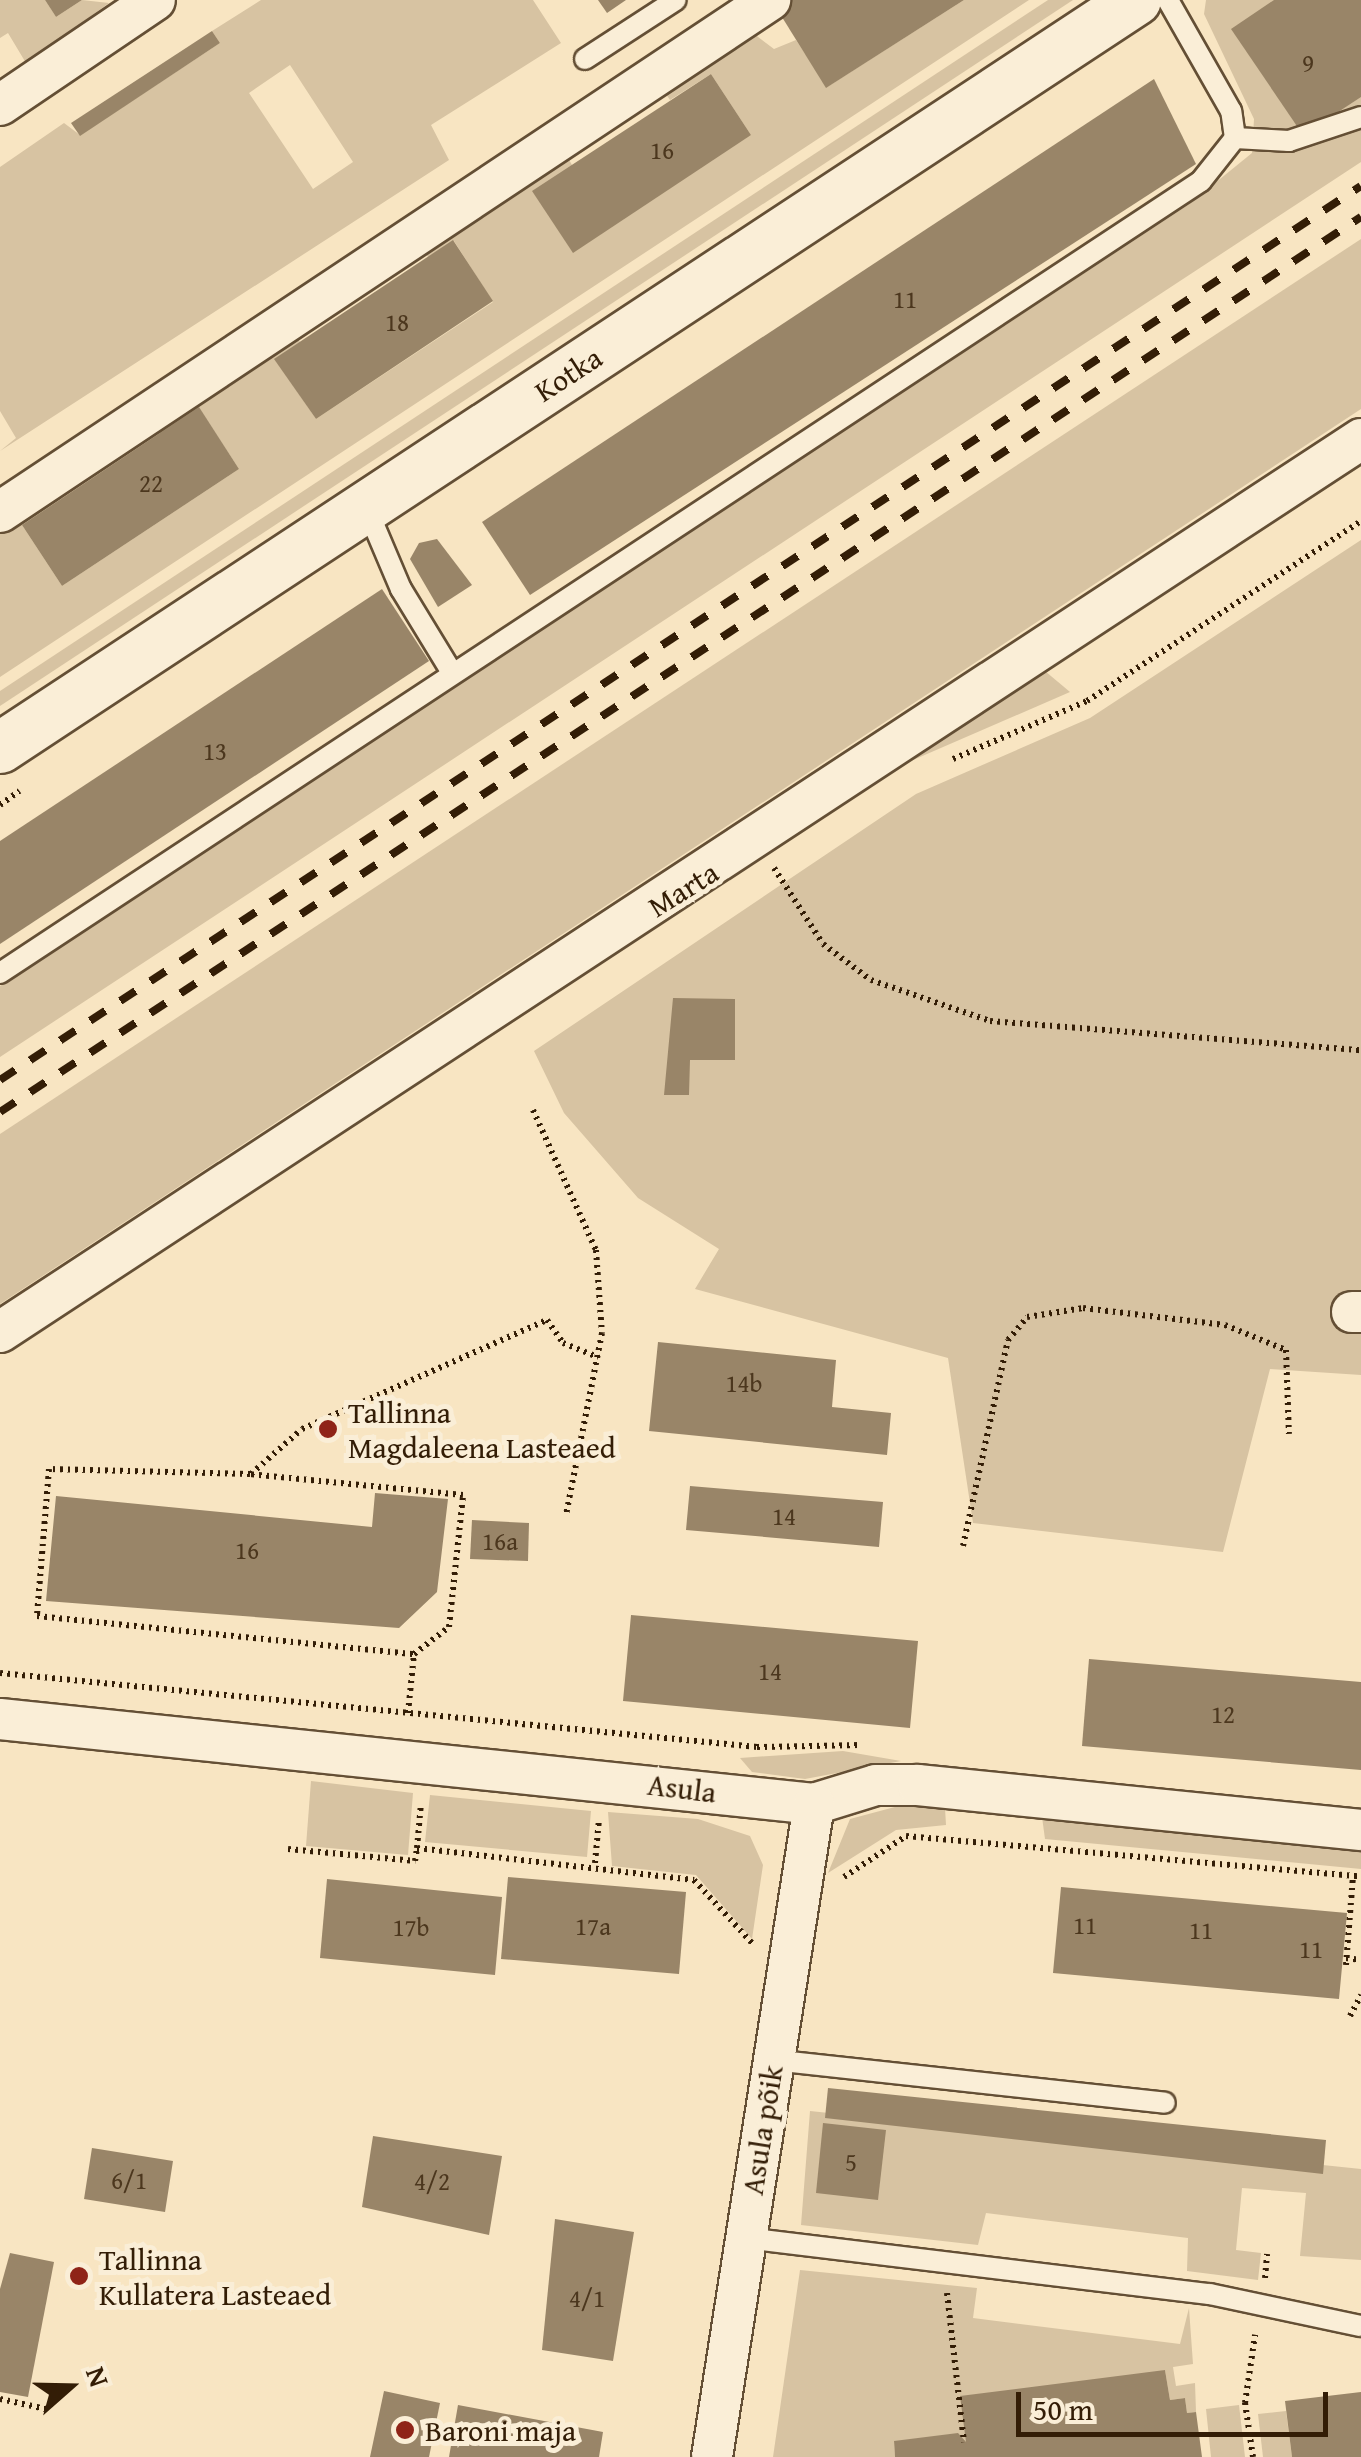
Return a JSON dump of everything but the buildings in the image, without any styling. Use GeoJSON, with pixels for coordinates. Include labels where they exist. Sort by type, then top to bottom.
{"type":"FeatureCollection","features":[{"type":"Feature","properties":{"kind":"street"},"geometry":{"type":"LineString","coordinates":[[0,105],[155,0]]}},
{"type":"Feature","properties":{"kind":"street"},"geometry":{"type":"LineString","coordinates":[[0,512],[770,0]]}},
{"type":"Feature","properties":{"kind":"street","name":"Kotka"},"geometry":{"type":"LineString","coordinates":[[0,748],[1138,2]]}},
{"type":"Feature","properties":{"kind":"street","name":"Marta"},"geometry":{"type":"LineString","coordinates":[[0,1332],[770,860],[1361,439]]}},
{"type":"Feature","properties":{"kind":"street","name":"Asula"},"geometry":{"type":"LineString","coordinates":[[0,1719],[814,1804],[876,1785],[918,1786],[1361,1830]]}},
{"type":"Feature","properties":{"kind":"street","name":"Asula põik"},"geometry":{"type":"LineString","coordinates":[[712,2457],[814,1804]]}},
{"type":"Feature","properties":{"kind":"lane"},"geometry":{"type":"LineString","coordinates":[[585,58],[676,0]]}},
{"type":"Feature","properties":{"kind":"lane"},"geometry":{"type":"LineString","coordinates":[[1138,2],[1208,60],[1236,138]]}},
{"type":"Feature","properties":{"kind":"lane"},"geometry":{"type":"LineString","coordinates":[[1236,138],[1289,141],[1361,117]]}},
{"type":"Feature","properties":{"kind":"lane"},"geometry":{"type":"LineString","coordinates":[[0,973],[1200,181],[1236,138]]}},
{"type":"Feature","properties":{"kind":"lane"},"geometry":{"type":"LineString","coordinates":[[366,507],[401,589],[452,672]]}},
{"type":"Feature","properties":{"kind":"lane"},"geometry":{"type":"LineString","coordinates":[[772,2060],[1165,2103]]}},
{"type":"Feature","properties":{"kind":"lane"},"geometry":{"type":"LineString","coordinates":[[745,2238],[1260,2302],[1361,2326]]}},
{"type":"Feature","properties":{"kind":"path"},"geometry":{"type":"LineString","coordinates":[[942,764],[1086,701],[1361,521]]}},
{"type":"Feature","properties":{"kind":"path"},"geometry":{"type":"LineString","coordinates":[[770,860],[823,944],[871,980],[990,1021],[1361,1050]]}},
{"type":"Feature","properties":{"kind":"path"},"geometry":{"type":"LineString","coordinates":[[533,1110],[596,1250],[598,1356],[566,1514]]}},
{"type":"Feature","properties":{"kind":"path"},"geometry":{"type":"LineString","coordinates":[[963,1546],[1008,1340],[1027,1317],[1082,1308],[1224,1325],[1286,1350],[1289,1434]]}},
{"type":"Feature","properties":{"kind":"path"},"geometry":{"type":"LineString","coordinates":[[250,1474],[302,1430],[547,1320],[564,1343],[598,1356]]}},
{"type":"Feature","properties":{"kind":"path"},"geometry":{"type":"LineString","coordinates":[[49,1469],[250,1474],[463,1495],[449,1626],[414,1654],[37,1616],[49,1469]]}},
{"type":"Feature","properties":{"kind":"path"},"geometry":{"type":"LineString","coordinates":[[408,1712],[414,1654]]}},
{"type":"Feature","properties":{"kind":"path"},"geometry":{"type":"LineString","coordinates":[[0,1672],[756,1747],[882,1747]]}},
{"type":"Feature","properties":{"kind":"path"},"geometry":{"type":"LineString","coordinates":[[288,1849],[415,1861],[422,1786]]}},
{"type":"Feature","properties":{"kind":"path"},"geometry":{"type":"LineString","coordinates":[[828,1880],[906,1836],[1357,1877],[1346,1962],[1361,1960]]}},
{"type":"Feature","properties":{"kind":"path"},"geometry":{"type":"LineString","coordinates":[[417,1848],[694,1880],[786,1967]]}},
{"type":"Feature","properties":{"kind":"path"},"geometry":{"type":"LineString","coordinates":[[1350,2016],[1361,1995]]}},
{"type":"Feature","properties":{"kind":"path"},"geometry":{"type":"LineString","coordinates":[[943,2262],[964,2442]]}},
{"type":"Feature","properties":{"kind":"path"},"geometry":{"type":"LineString","coordinates":[[1253,2457],[1245,2403],[1260,2302]]}},
{"type":"Feature","properties":{"kind":"path"},"geometry":{"type":"LineString","coordinates":[[0,2399],[46,2409]]}},
{"type":"Feature","properties":{"kind":"shaded area"},"geometry":{"type":"Polygon","coordinates":[[[0,0],[45,0],[56,17],[82,0],[109,3],[26,63],[8,33],[0,38],[0,0]]]}},
{"type":"Feature","properties":{"kind":"shaded area"},"geometry":{"type":"Polygon","coordinates":[[[261,0],[533,0],[561,43],[431,125],[449,160],[0,451],[16,438],[0,411],[0,167],[64,123],[80,135],[220,43],[212,31],[261,0]],[[290,65],[249,93],[313,189],[353,162],[290,65]]]}},
{"type":"Feature","properties":{"kind":"shaded area"},"geometry":{"type":"Polygon","coordinates":[[[964,0],[1029,0],[0,677],[0,519],[53,483],[62,498],[22,525],[62,586],[239,469],[199,408],[160,434],[150,420],[292,329],[300,342],[275,359],[316,419],[493,302],[454,241],[428,257],[419,243],[563,149],[572,165],[751,135],[711,74],[670,100],[660,85],[749,30],[774,49],[796,40],[827,87],[964,0]]]}},
{"type":"Feature","properties":{"kind":"shaded area"},"geometry":{"type":"Polygon","coordinates":[[[1048,0],[1073,0],[0,706],[0,691],[1048,0]]]}},
{"type":"Feature","properties":{"kind":"shaded area"},"geometry":{"type":"Polygon","coordinates":[[[1206,0],[1361,0],[1361,162],[0,1057],[0,986],[1188,205],[1252,153],[1254,119],[1204,14],[1206,0]]]}},
{"type":"Feature","properties":{"kind":"shaded area"},"geometry":{"type":"Polygon","coordinates":[[[1361,239],[1361,409],[0,1304],[0,1134],[1361,239]]]}},
{"type":"Feature","properties":{"kind":"shaded area"},"geometry":{"type":"Polygon","coordinates":[[[1361,540],[1361,1375],[1270,1369],[1223,1552],[973,1523],[948,1358],[695,1289],[719,1249],[638,1198],[564,1113],[534,1051],[916,794],[1090,718],[1361,540]]]}},
{"type":"Feature","properties":{"kind":"shaded area"},"geometry":{"type":"Polygon","coordinates":[[[1045,671],[1070,692],[897,767],[1045,671]]]}},
{"type":"Feature","properties":{"kind":"shaded area"},"geometry":{"type":"Polygon","coordinates":[[[843,1751],[901,1761],[805,1779],[752,1772],[740,1758],[843,1751]]]}},
{"type":"Feature","properties":{"kind":"shaded area"},"geometry":{"type":"Polygon","coordinates":[[[311,1781],[413,1793],[408,1855],[306,1846],[311,1781]]]}},
{"type":"Feature","properties":{"kind":"shaded area"},"geometry":{"type":"Polygon","coordinates":[[[430,1795],[591,1811],[587,1857],[425,1842],[430,1795]]]}},
{"type":"Feature","properties":{"kind":"shaded area"},"geometry":{"type":"Polygon","coordinates":[[[906,1804],[945,1808],[946,1825],[896,1830],[828,1873],[850,1819],[906,1804]]]}},
{"type":"Feature","properties":{"kind":"shaded area"},"geometry":{"type":"Polygon","coordinates":[[[608,1812],[698,1819],[750,1836],[763,1865],[752,1939],[696,1875],[612,1866],[608,1812]]]}},
{"type":"Feature","properties":{"kind":"shaded area"},"geometry":{"type":"Polygon","coordinates":[[[1042,1817],[1361,1847],[1361,1869],[1045,1839],[1042,1817]]]}},
{"type":"Feature","properties":{"kind":"shaded area"},"geometry":{"type":"Polygon","coordinates":[[[810,2111],[1361,2169],[1361,2260],[1300,2256],[1306,2193],[1242,2188],[1236,2250],[1261,2253],[1258,2280],[1187,2271],[1188,2238],[986,2213],[978,2245],[801,2225],[810,2111]]]}},
{"type":"Feature","properties":{"kind":"shaded area"},"geometry":{"type":"Polygon","coordinates":[[[800,2270],[977,2288],[973,2318],[1180,2344],[1189,2308],[1193,2364],[1173,2367],[1176,2386],[1195,2383],[1196,2412],[1187,2413],[1185,2398],[1170,2400],[1165,2370],[966,2442],[894,2441],[895,2457],[773,2457],[800,2270]]]}},
{"type":"Feature","properties":{"kind":"shaded area"},"geometry":{"type":"Polygon","coordinates":[[[1239,2405],[1245,2457],[1211,2457],[1206,2409],[1239,2405]]]}},
{"type":"Feature","properties":{"kind":"shaded area"},"geometry":{"type":"Polygon","coordinates":[[[1286,2411],[1292,2457],[1263,2457],[1258,2414],[1286,2411]]]}},
{"type":"Feature","properties":{"kind":"railway"},"geometry":{"type":"LineString","coordinates":[[0,1080],[1361,186]]}},
{"type":"Feature","properties":{"kind":"railway"},"geometry":{"type":"LineString","coordinates":[[0,1112],[1361,217]]}},
{"type":"Feature","properties":{"kind":"place","name":"Tallinna Magdaleena Lasteaed"},"geometry":{"type":"Point","coordinates":[328,1429]}},
{"type":"Feature","properties":{"kind":"place","name":"Tallinna Kullatera Lasteaed"},"geometry":{"type":"Point","coordinates":[79,2276]}},
{"type":"Feature","properties":{"kind":"place","name":"Baroni maja"},"geometry":{"type":"Point","coordinates":[405,2430]}}]}
